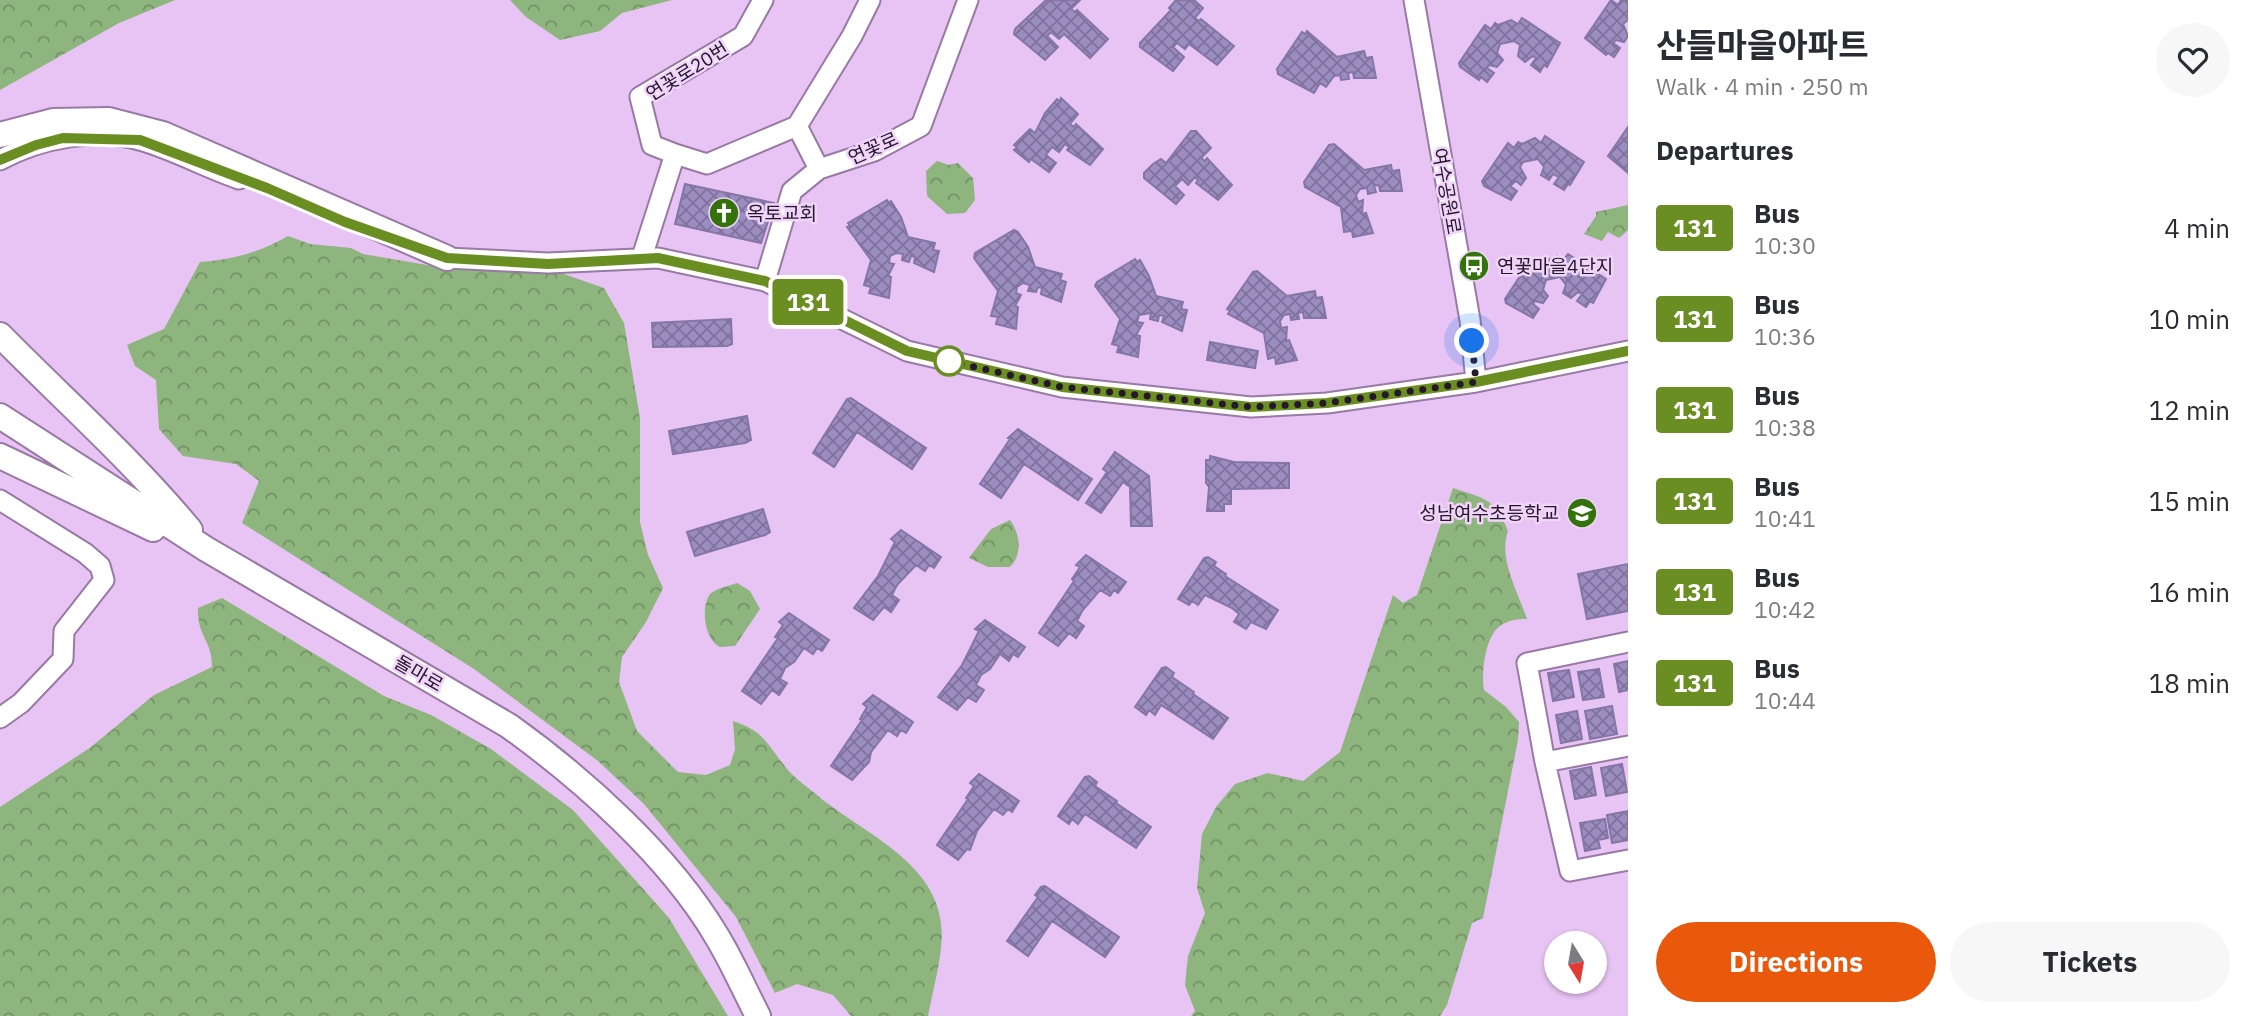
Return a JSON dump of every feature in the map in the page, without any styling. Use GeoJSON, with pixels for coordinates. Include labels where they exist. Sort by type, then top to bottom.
{"type":"FeatureCollection","features":[{"type":"Feature","properties":{"kind":"main road"},"geometry":{"type":"LineString","coordinates":[[0,135],[64,120],[109,120],[163,134],[447,258]]}},
{"type":"Feature","properties":{"kind":"main road"},"geometry":{"type":"LineString","coordinates":[[0,335],[96,433],[145,476],[206,549]]}},
{"type":"Feature","properties":{"kind":"main road","name":"돌마로"},"geometry":{"type":"LineString","coordinates":[[0,416],[206,549],[509,726],[549,755],[596,795],[679,883],[716,934],[758,1016]]}},
{"type":"Feature","properties":{"kind":"main road"},"geometry":{"type":"LineString","coordinates":[[0,456],[125,517],[206,549]]}},
{"type":"Feature","properties":{"kind":"street","name":"연꽃로20번"},"geometry":{"type":"LineString","coordinates":[[674,154],[652,145],[640,97],[743,36],[762,0]]}},
{"type":"Feature","properties":{"kind":"street"},"geometry":{"type":"LineString","coordinates":[[642,257],[674,154],[707,164],[797,126],[852,36],[870,0]]}},
{"type":"Feature","properties":{"kind":"street","name":"연꽃로"},"geometry":{"type":"LineString","coordinates":[[765,281],[792,191],[819,169],[874,151],[920,125],[968,0]]}},
{"type":"Feature","properties":{"kind":"street","name":"여수공원로"},"geometry":{"type":"LineString","coordinates":[[1413,0],[1470,320],[1476,382]]}},
{"type":"Feature","properties":{"kind":"street"},"geometry":{"type":"LineString","coordinates":[[797,126],[819,169]]}},
{"type":"Feature","properties":{"kind":"street"},"geometry":{"type":"LineString","coordinates":[[0,160],[36,145],[63,138],[140,140],[267,188],[345,222],[447,258],[548,264],[642,257],[765,281],[907,351],[1062,387],[1251,407],[1327,403],[1476,382],[1628,351]]}},
{"type":"Feature","properties":{"kind":"street"},"geometry":{"type":"LineString","coordinates":[[0,500],[85,552],[100,566],[103,580],[64,631],[63,659],[21,703],[0,718]]}},
{"type":"Feature","properties":{"kind":"street"},"geometry":{"type":"LineString","coordinates":[[1628,642],[1527,663],[1545,762],[1570,871],[1628,860]]}},
{"type":"Feature","properties":{"kind":"street"},"geometry":{"type":"LineString","coordinates":[[1545,762],[1628,746]]}},
{"type":"Feature","properties":{"kind":"green space"},"geometry":{"type":"Polygon","coordinates":[[[0,0],[175,0],[119,23],[0,90],[0,0]]]}},
{"type":"Feature","properties":{"kind":"green space"},"geometry":{"type":"Polygon","coordinates":[[[510,0],[672,0],[622,13],[600,31],[560,40],[526,17],[510,0]]]}},
{"type":"Feature","properties":{"kind":"green space"},"geometry":{"type":"Polygon","coordinates":[[[937,161],[949,165],[958,163],[973,178],[975,200],[965,213],[947,214],[927,196],[926,171],[937,161]]]}},
{"type":"Feature","properties":{"kind":"green space"},"geometry":{"type":"Polygon","coordinates":[[[1628,205],[1628,230],[1619,238],[1608,232],[1602,241],[1584,234],[1596,212],[1628,205]]]}},
{"type":"Feature","properties":{"kind":"green space"},"geometry":{"type":"Polygon","coordinates":[[[288,236],[310,244],[351,248],[363,254],[427,265],[466,270],[561,273],[604,288],[624,323],[640,418],[640,522],[648,555],[663,588],[646,622],[622,657],[619,682],[637,731],[678,772],[706,775],[730,765],[735,749],[733,721],[743,725],[763,738],[801,782],[899,854],[918,873],[932,894],[940,918],[940,956],[928,1016],[851,1016],[833,995],[797,984],[775,993],[736,917],[644,804],[598,761],[474,669],[242,523],[259,481],[236,464],[183,456],[159,429],[156,380],[135,366],[127,345],[164,329],[200,262],[246,254],[288,236]]]}},
{"type":"Feature","properties":{"kind":"green space"},"geometry":{"type":"Polygon","coordinates":[[[1453,488],[1488,501],[1503,520],[1508,531],[1505,553],[1507,564],[1527,619],[1513,620],[1500,626],[1491,638],[1485,656],[1484,690],[1506,707],[1519,722],[1518,740],[1483,918],[1472,923],[1447,1005],[1440,1016],[1191,1016],[1195,1011],[1185,985],[1188,956],[1205,913],[1197,888],[1202,834],[1216,807],[1235,784],[1268,773],[1303,781],[1340,752],[1393,595],[1403,603],[1417,595],[1453,488]]]}},
{"type":"Feature","properties":{"kind":"green space"},"geometry":{"type":"Polygon","coordinates":[[[1010,520],[1019,544],[1017,556],[1010,567],[988,567],[969,558],[991,529],[1010,520]]]}},
{"type":"Feature","properties":{"kind":"green space"},"geometry":{"type":"Polygon","coordinates":[[[737,583],[750,591],[760,609],[735,646],[720,647],[708,631],[705,607],[710,594],[737,583]]]}},
{"type":"Feature","properties":{"kind":"green space"},"geometry":{"type":"Polygon","coordinates":[[[222,598],[384,696],[431,715],[491,749],[573,810],[669,918],[728,1016],[0,1016],[0,807],[91,747],[154,695],[212,667],[210,650],[198,618],[198,608],[222,598]]]}},
{"type":"Feature","properties":{"kind":"building"},"geometry":{"type":"Polygon","coordinates":[[[1046,0],[1080,0],[1071,9],[1075,12],[1077,10],[1108,39],[1090,58],[1064,34],[1059,39],[1051,32],[1047,36],[1058,47],[1045,60],[1014,34],[1015,29],[1046,0]]]}},
{"type":"Feature","properties":{"kind":"building"},"geometry":{"type":"Polygon","coordinates":[[[1176,0],[1194,0],[1203,8],[1195,18],[1199,21],[1201,19],[1234,46],[1217,65],[1189,44],[1185,49],[1177,43],[1173,47],[1184,57],[1173,71],[1140,47],[1140,43],[1171,10],[1169,8],[1176,0]]]}},
{"type":"Feature","properties":{"kind":"building"},"geometry":{"type":"Polygon","coordinates":[[[1611,0],[1618,5],[1621,0],[1628,0],[1628,20],[1623,24],[1628,36],[1624,42],[1616,40],[1613,43],[1620,48],[1614,57],[1608,53],[1606,55],[1585,38],[1611,0]]]}},
{"type":"Feature","properties":{"kind":"building"},"geometry":{"type":"Polygon","coordinates":[[[1522,18],[1560,43],[1547,67],[1544,65],[1540,72],[1531,65],[1536,58],[1533,56],[1525,62],[1518,56],[1520,45],[1514,41],[1500,44],[1497,53],[1503,60],[1497,67],[1489,65],[1487,68],[1494,73],[1487,82],[1481,77],[1479,80],[1460,67],[1459,63],[1485,25],[1491,29],[1495,23],[1498,25],[1511,20],[1518,24],[1522,18]]]}},
{"type":"Feature","properties":{"kind":"building"},"geometry":{"type":"Polygon","coordinates":[[[1307,31],[1337,57],[1364,51],[1366,58],[1372,57],[1376,78],[1354,78],[1353,72],[1348,73],[1349,79],[1341,80],[1340,75],[1334,76],[1326,87],[1320,83],[1314,93],[1278,74],[1277,69],[1302,32],[1305,34],[1307,31]]]}},
{"type":"Feature","properties":{"kind":"building"},"geometry":{"type":"Polygon","coordinates":[[[1061,98],[1078,114],[1070,124],[1074,127],[1076,124],[1103,149],[1090,165],[1067,150],[1069,147],[1065,144],[1059,152],[1052,147],[1046,155],[1056,163],[1049,172],[1031,159],[1029,162],[1014,150],[1017,147],[1014,145],[1030,129],[1035,133],[1045,113],[1061,98]]]}},
{"type":"Feature","properties":{"kind":"building"},"geometry":{"type":"Polygon","coordinates":[[[1628,127],[1628,173],[1608,156],[1628,127]]]}},
{"type":"Feature","properties":{"kind":"building"},"geometry":{"type":"Polygon","coordinates":[[[1191,131],[1196,131],[1211,148],[1201,158],[1205,161],[1207,158],[1232,185],[1218,200],[1196,183],[1198,180],[1195,177],[1188,185],[1182,179],[1175,186],[1184,195],[1176,204],[1144,178],[1144,173],[1161,159],[1166,163],[1191,131]]]}},
{"type":"Feature","properties":{"kind":"building"},"geometry":{"type":"Polygon","coordinates":[[[1545,136],[1584,162],[1564,190],[1554,184],[1559,177],[1553,174],[1549,180],[1541,175],[1544,167],[1538,159],[1523,162],[1520,167],[1526,178],[1521,185],[1516,181],[1510,186],[1517,191],[1511,200],[1484,186],[1482,181],[1508,143],[1514,148],[1518,142],[1522,144],[1535,138],[1541,143],[1545,136]]]}},
{"type":"Feature","properties":{"kind":"building"},"geometry":{"type":"Polygon","coordinates":[[[1334,144],[1364,170],[1391,165],[1392,171],[1399,170],[1402,191],[1380,191],[1379,185],[1374,186],[1376,192],[1368,194],[1367,188],[1360,189],[1356,195],[1358,202],[1363,200],[1362,214],[1366,213],[1373,233],[1353,237],[1352,231],[1344,232],[1341,207],[1305,187],[1304,182],[1329,145],[1334,144]]]}},
{"type":"Feature","properties":{"kind":"building","name":"옥토교회"},"geometry":{"type":"Polygon","coordinates":[[[685,184],[774,203],[761,243],[675,224],[685,184]]]}},
{"type":"Feature","properties":{"kind":"building"},"geometry":{"type":"Polygon","coordinates":[[[887,200],[889,203],[891,201],[901,217],[908,237],[935,243],[933,250],[939,251],[934,272],[914,263],[915,257],[911,256],[909,262],[902,260],[903,254],[890,256],[889,263],[894,264],[888,276],[891,277],[889,298],[869,293],[871,287],[864,285],[871,260],[847,227],[850,226],[848,223],[887,200]]]}},
{"type":"Feature","properties":{"kind":"building"},"geometry":{"type":"Polygon","coordinates":[[[1014,230],[1028,247],[1035,267],[1062,274],[1060,280],[1066,282],[1061,302],[1041,294],[1042,288],[1038,287],[1036,292],[1028,291],[1030,285],[1023,283],[1017,287],[1016,293],[1021,295],[1015,306],[1018,307],[1016,329],[996,324],[998,317],[991,316],[998,291],[974,258],[975,253],[1014,230]]]}},
{"type":"Feature","properties":{"kind":"building"},"geometry":{"type":"Polygon","coordinates":[[[1568,254],[1606,279],[1593,303],[1590,301],[1586,307],[1577,301],[1582,294],[1578,292],[1571,298],[1563,293],[1566,285],[1560,277],[1546,280],[1543,290],[1548,296],[1543,303],[1535,301],[1533,304],[1539,309],[1533,318],[1506,303],[1505,299],[1530,261],[1537,265],[1541,259],[1555,259],[1557,256],[1563,260],[1568,254]]]}},
{"type":"Feature","properties":{"kind":"building"},"geometry":{"type":"Polygon","coordinates":[[[1135,259],[1137,262],[1140,260],[1156,296],[1183,302],[1181,309],[1187,310],[1182,331],[1162,322],[1164,316],[1159,315],[1158,321],[1150,319],[1151,313],[1139,315],[1137,322],[1143,323],[1136,335],[1140,336],[1138,357],[1117,352],[1119,346],[1112,344],[1120,319],[1095,286],[1097,282],[1135,259]]]}},
{"type":"Feature","properties":{"kind":"building"},"geometry":{"type":"Polygon","coordinates":[[[1257,271],[1287,296],[1315,291],[1316,298],[1322,297],[1326,318],[1304,318],[1303,312],[1298,313],[1299,319],[1291,320],[1290,314],[1284,315],[1280,321],[1281,328],[1287,327],[1286,341],[1289,340],[1297,360],[1276,364],[1275,357],[1268,359],[1264,333],[1228,314],[1230,311],[1227,309],[1253,272],[1257,271]]]}},
{"type":"Feature","properties":{"kind":"building"},"geometry":{"type":"Polygon","coordinates":[[[731,319],[732,344],[727,346],[653,347],[652,323],[731,319]]]}},
{"type":"Feature","properties":{"kind":"building"},"geometry":{"type":"Polygon","coordinates":[[[1210,342],[1258,351],[1255,368],[1207,360],[1210,342]]]}},
{"type":"Feature","properties":{"kind":"building"},"geometry":{"type":"Polygon","coordinates":[[[851,398],[926,448],[912,469],[857,432],[834,467],[813,453],[847,399],[851,398]]]}},
{"type":"Feature","properties":{"kind":"building"},"geometry":{"type":"Polygon","coordinates":[[[747,416],[751,440],[673,454],[669,431],[747,416]]]}},
{"type":"Feature","properties":{"kind":"building"},"geometry":{"type":"Polygon","coordinates":[[[1018,429],[1092,479],[1078,500],[1024,464],[1001,498],[980,484],[1010,439],[1008,438],[1018,429]]]}},
{"type":"Feature","properties":{"kind":"building"},"geometry":{"type":"Polygon","coordinates":[[[1115,452],[1149,476],[1152,526],[1131,526],[1130,487],[1123,482],[1101,513],[1086,503],[1107,472],[1103,469],[1115,452]]]}},
{"type":"Feature","properties":{"kind":"building"},"geometry":{"type":"Polygon","coordinates":[[[1210,456],[1234,462],[1289,463],[1289,488],[1231,489],[1231,504],[1224,504],[1224,511],[1207,511],[1209,487],[1206,483],[1206,460],[1210,460],[1210,456]]]}},
{"type":"Feature","properties":{"kind":"building"},"geometry":{"type":"Polygon","coordinates":[[[763,509],[770,532],[695,556],[687,532],[763,509]]]}},
{"type":"Feature","properties":{"kind":"building"},"geometry":{"type":"Polygon","coordinates":[[[901,530],[941,557],[934,568],[929,565],[925,571],[916,565],[897,585],[892,595],[899,600],[891,612],[884,607],[873,620],[854,608],[878,576],[895,542],[891,539],[901,530]]]}},
{"type":"Feature","properties":{"kind":"building"},"geometry":{"type":"Polygon","coordinates":[[[1086,555],[1126,582],[1118,593],[1114,590],[1110,596],[1100,590],[1077,621],[1084,626],[1076,638],[1069,633],[1058,646],[1039,633],[1074,581],[1072,579],[1080,567],[1076,565],[1086,555]]]}},
{"type":"Feature","properties":{"kind":"building"},"geometry":{"type":"Polygon","coordinates":[[[1208,557],[1216,562],[1214,566],[1226,574],[1225,576],[1278,610],[1266,629],[1251,622],[1246,629],[1234,622],[1239,614],[1232,608],[1205,595],[1198,605],[1192,601],[1189,605],[1178,599],[1204,558],[1208,557]]]}},
{"type":"Feature","properties":{"kind":"building"},"geometry":{"type":"Polygon","coordinates":[[[1628,564],[1628,611],[1587,619],[1578,574],[1628,564]]]}},
{"type":"Feature","properties":{"kind":"building"},"geometry":{"type":"Polygon","coordinates":[[[789,613],[829,640],[822,651],[817,648],[813,654],[804,648],[794,662],[785,668],[780,679],[787,683],[779,695],[772,690],[761,704],[742,691],[778,638],[775,637],[783,625],[779,622],[789,613]]]}},
{"type":"Feature","properties":{"kind":"building"},"geometry":{"type":"Polygon","coordinates":[[[985,620],[1025,647],[1018,657],[1013,654],[1009,661],[1000,654],[990,669],[981,675],[976,685],[984,690],[976,702],[968,697],[957,710],[938,697],[962,665],[979,631],[975,629],[985,620]]]}},
{"type":"Feature","properties":{"kind":"building"},"geometry":{"type":"Polygon","coordinates":[[[1628,661],[1628,690],[1619,692],[1614,664],[1628,661]]]}},
{"type":"Feature","properties":{"kind":"building"},"geometry":{"type":"Polygon","coordinates":[[[1166,667],[1174,673],[1172,677],[1228,718],[1213,739],[1161,705],[1155,715],[1149,710],[1146,715],[1135,707],[1162,668],[1166,667]]]}},
{"type":"Feature","properties":{"kind":"building"},"geometry":{"type":"Polygon","coordinates":[[[1599,669],[1604,697],[1583,700],[1578,672],[1599,669]]]}},
{"type":"Feature","properties":{"kind":"building"},"geometry":{"type":"Polygon","coordinates":[[[1569,670],[1574,697],[1553,701],[1548,673],[1569,670]]]}},
{"type":"Feature","properties":{"kind":"building"},"geometry":{"type":"Polygon","coordinates":[[[873,695],[913,722],[906,733],[901,730],[897,736],[888,730],[871,752],[869,762],[852,780],[831,766],[862,720],[860,719],[867,707],[863,704],[873,695]]]}},
{"type":"Feature","properties":{"kind":"building"},"geometry":{"type":"Polygon","coordinates":[[[1612,706],[1617,734],[1590,739],[1585,711],[1612,706]]]}},
{"type":"Feature","properties":{"kind":"building"},"geometry":{"type":"Polygon","coordinates":[[[1577,711],[1582,739],[1561,743],[1556,715],[1577,711]]]}},
{"type":"Feature","properties":{"kind":"building"},"geometry":{"type":"Polygon","coordinates":[[[1622,764],[1627,792],[1606,796],[1601,768],[1622,764]]]}},
{"type":"Feature","properties":{"kind":"building"},"geometry":{"type":"Polygon","coordinates":[[[1591,767],[1596,795],[1575,799],[1570,771],[1591,767]]]}},
{"type":"Feature","properties":{"kind":"building"},"geometry":{"type":"Polygon","coordinates":[[[979,774],[1019,801],[1012,812],[1008,809],[1003,815],[994,809],[977,831],[970,850],[967,849],[958,860],[937,845],[968,799],[966,798],[974,786],[970,783],[979,774]]]}},
{"type":"Feature","properties":{"kind":"building"},"geometry":{"type":"Polygon","coordinates":[[[1089,776],[1097,782],[1095,786],[1151,827],[1136,848],[1085,814],[1078,824],[1072,819],[1069,824],[1058,816],[1085,777],[1089,776]]]}},
{"type":"Feature","properties":{"kind":"building"},"geometry":{"type":"Polygon","coordinates":[[[1628,811],[1628,840],[1612,843],[1607,815],[1628,811]]]}},
{"type":"Feature","properties":{"kind":"building"},"geometry":{"type":"Polygon","coordinates":[[[1605,819],[1608,838],[1598,840],[1600,848],[1585,851],[1580,823],[1605,819]]]}},
{"type":"Feature","properties":{"kind":"building"},"geometry":{"type":"Polygon","coordinates":[[[1045,886],[1119,937],[1105,957],[1052,921],[1028,956],[1007,941],[1038,897],[1035,895],[1045,886]]]}},
{"type":"Feature","properties":{"kind":"bus line","name":"131"},"geometry":{"type":"LineString","coordinates":[[0,160],[36,145],[63,138],[107,137],[140,140],[221,173],[267,188],[345,222],[447,258],[548,264],[658,258],[765,281],[907,351],[1062,387],[1177,401],[1251,407],[1327,403],[1476,382],[1628,351]]}},
{"type":"Feature","properties":{"kind":"place","name":"옥토교회"},"geometry":{"type":"Point","coordinates":[724,213]}},
{"type":"Feature","properties":{"kind":"place","name":"연꽃마을4단지"},"geometry":{"type":"Point","coordinates":[1474,266]}},
{"type":"Feature","properties":{"kind":"place","name":"성남여수초등학교"},"geometry":{"type":"Point","coordinates":[1582,513]}},
{"type":"Feature","properties":{"kind":"route"},"geometry":{"type":"LineString","coordinates":[[949,361],[1062,387],[1251,407],[1327,403],[1476,382],[1472,341]]}}]}
